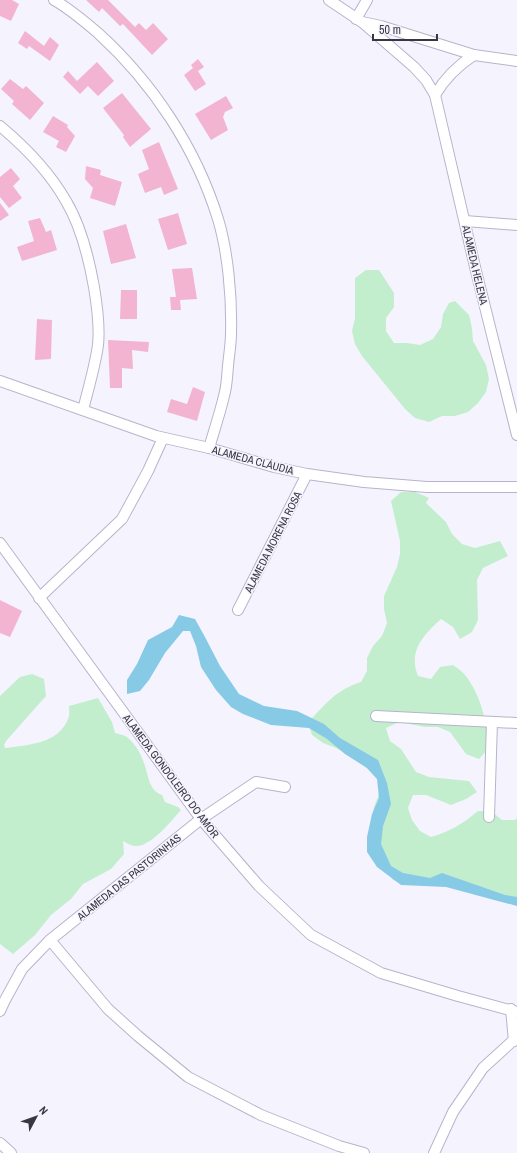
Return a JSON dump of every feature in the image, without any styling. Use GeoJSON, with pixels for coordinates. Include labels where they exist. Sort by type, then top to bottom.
{"type":"FeatureCollection","features":[{"type":"Feature","properties":{"kind":"street"},"geometry":{"type":"LineString","coordinates":[[54,0],[84,21],[128,62],[151,90],[167,113],[206,185],[219,226],[228,273],[231,334],[225,394],[209,448]]}},
{"type":"Feature","properties":{"kind":"street","name":"ALAMEDA HELENA"},"geometry":{"type":"LineString","coordinates":[[329,0],[359,21],[414,67],[426,80],[435,95],[477,275],[512,395],[517,435]]}},
{"type":"Feature","properties":{"kind":"street"},"geometry":{"type":"LineString","coordinates":[[367,0],[359,21],[381,26],[474,55],[516,58]]}},
{"type":"Feature","properties":{"kind":"street"},"geometry":{"type":"LineString","coordinates":[[435,95],[449,74],[457,66],[474,55]]}},
{"type":"Feature","properties":{"kind":"street"},"geometry":{"type":"LineString","coordinates":[[0,126],[15,138],[31,155],[66,201],[80,233],[89,261],[96,296],[98,344],[83,410]]}},
{"type":"Feature","properties":{"kind":"street"},"geometry":{"type":"LineString","coordinates":[[465,221],[517,225]]}},
{"type":"Feature","properties":{"kind":"street","name":"ALAMEDA CLÁUDIA"},"geometry":{"type":"LineString","coordinates":[[0,380],[162,438],[209,448],[274,467],[307,474],[364,482],[427,486],[517,487]]}},
{"type":"Feature","properties":{"kind":"street"},"geometry":{"type":"LineString","coordinates":[[40,598],[122,520],[148,471],[162,438]]}},
{"type":"Feature","properties":{"kind":"street","name":"ALAMEDA MORENA ROSA"},"geometry":{"type":"LineString","coordinates":[[238,610],[307,474]]}},
{"type":"Feature","properties":{"kind":"street","name":"ALAMEDA GONDOLEIRO DO AMOR"},"geometry":{"type":"LineString","coordinates":[[0,544],[201,819],[259,886],[311,935],[381,973],[514,1011]]}},
{"type":"Feature","properties":{"kind":"street"},"geometry":{"type":"LineString","coordinates":[[376,716],[517,723]]}},
{"type":"Feature","properties":{"kind":"street"},"geometry":{"type":"LineString","coordinates":[[489,817],[492,722]]}},
{"type":"Feature","properties":{"kind":"street","name":"ALAMEDA DAS PASTORINHAS"},"geometry":{"type":"LineString","coordinates":[[0,1011],[22,970],[50,940],[201,819],[256,782],[284,787]]}},
{"type":"Feature","properties":{"kind":"street"},"geometry":{"type":"LineString","coordinates":[[50,940],[108,1009],[188,1077],[261,1115],[338,1146],[364,1153]]}},
{"type":"Feature","properties":{"kind":"street"},"geometry":{"type":"LineString","coordinates":[[434,1153],[453,1112],[483,1068],[516,1039],[514,1011]]}},
{"type":"Feature","properties":{"kind":"street"},"geometry":{"type":"LineString","coordinates":[[0,1144],[11,1153]]}},
{"type":"Feature","properties":{"kind":"green space"},"geometry":{"type":"Polygon","coordinates":[[[366,270],[379,270],[394,293],[394,307],[386,318],[386,331],[394,343],[420,345],[433,339],[441,327],[443,314],[449,303],[455,301],[469,315],[473,341],[486,365],[489,379],[486,392],[478,403],[468,412],[455,416],[442,416],[429,422],[415,418],[405,409],[362,356],[355,344],[352,331],[355,318],[355,278],[366,270]]]}},
{"type":"Feature","properties":{"kind":"green space"},"geometry":{"type":"Polygon","coordinates":[[[401,492],[415,492],[429,498],[426,503],[446,522],[452,534],[462,544],[475,548],[500,541],[508,556],[483,568],[477,580],[478,620],[472,632],[460,639],[453,627],[441,619],[422,639],[416,651],[415,657],[415,667],[418,676],[431,679],[440,667],[453,665],[465,675],[475,691],[482,710],[487,730],[488,749],[479,759],[466,754],[450,732],[438,727],[425,727],[399,722],[386,728],[390,741],[401,749],[416,772],[429,777],[469,781],[477,792],[466,799],[451,805],[426,795],[413,795],[408,808],[412,820],[420,831],[431,837],[444,833],[456,827],[478,811],[491,811],[502,820],[515,820],[517,818],[517,904],[446,879],[406,885],[393,880],[385,870],[370,833],[374,807],[379,794],[379,781],[360,761],[323,743],[312,735],[308,723],[338,693],[361,682],[367,671],[367,658],[373,646],[382,636],[387,623],[384,609],[384,596],[397,567],[400,554],[400,541],[391,501],[401,492]]]}},
{"type":"Feature","properties":{"kind":"green space"},"geometry":{"type":"Polygon","coordinates":[[[32,674],[44,679],[46,696],[6,741],[4,745],[5,748],[41,742],[50,738],[57,734],[69,717],[69,706],[98,698],[112,722],[115,733],[127,737],[138,750],[154,790],[162,795],[165,802],[178,807],[181,810],[154,838],[147,843],[135,846],[123,841],[124,854],[111,869],[83,884],[71,899],[51,915],[35,935],[13,954],[0,944],[0,696],[20,677],[32,674]]]}},
{"type":"Feature","properties":{"kind":"water"},"geometry":{"type":"Polygon","coordinates":[[[179,615],[195,619],[220,666],[239,694],[264,706],[297,711],[324,724],[340,738],[378,760],[387,783],[391,804],[383,826],[381,844],[391,866],[403,873],[430,878],[442,873],[505,895],[517,897],[517,906],[446,887],[401,885],[377,867],[367,852],[367,837],[372,814],[379,798],[377,779],[367,768],[309,728],[271,725],[243,714],[231,707],[216,690],[201,667],[196,646],[190,631],[183,631],[165,653],[149,680],[140,691],[127,694],[127,680],[137,664],[148,640],[172,627],[179,615]]]}},
{"type":"Feature","properties":{"kind":"building"},"geometry":{"type":"Polygon","coordinates":[[[0,0],[12,0],[19,4],[11,21],[0,16],[0,0]]]}},
{"type":"Feature","properties":{"kind":"building"},"geometry":{"type":"Polygon","coordinates":[[[86,0],[108,0],[135,27],[139,23],[146,30],[153,23],[168,39],[152,55],[123,24],[120,26],[102,8],[99,12],[86,0]]]}},
{"type":"Feature","properties":{"kind":"building"},"geometry":{"type":"Polygon","coordinates":[[[25,31],[44,46],[50,37],[59,45],[50,61],[29,46],[27,49],[18,43],[25,31]]]}},
{"type":"Feature","properties":{"kind":"building"},"geometry":{"type":"Polygon","coordinates":[[[198,59],[204,67],[198,71],[206,84],[195,91],[184,75],[193,68],[191,65],[198,59]]]}},
{"type":"Feature","properties":{"kind":"building"},"geometry":{"type":"Polygon","coordinates":[[[97,62],[114,81],[98,96],[88,86],[80,94],[63,77],[68,71],[77,81],[97,62]]]}},
{"type":"Feature","properties":{"kind":"building"},"geometry":{"type":"Polygon","coordinates":[[[10,79],[23,89],[26,86],[44,103],[30,120],[12,104],[14,101],[1,89],[10,79]]]}},
{"type":"Feature","properties":{"kind":"building"},"geometry":{"type":"Polygon","coordinates":[[[122,93],[151,129],[130,147],[123,137],[124,135],[103,108],[122,93]]]}},
{"type":"Feature","properties":{"kind":"building"},"geometry":{"type":"Polygon","coordinates":[[[226,96],[233,108],[225,112],[223,117],[228,130],[211,140],[195,114],[226,96]]]}},
{"type":"Feature","properties":{"kind":"building"},"geometry":{"type":"Polygon","coordinates":[[[53,116],[68,125],[67,127],[75,136],[66,152],[56,147],[59,141],[43,132],[53,116]]]}},
{"type":"Feature","properties":{"kind":"building"},"geometry":{"type":"Polygon","coordinates":[[[159,142],[178,189],[164,195],[161,187],[145,193],[138,174],[149,169],[142,150],[159,142]]]}},
{"type":"Feature","properties":{"kind":"building"},"geometry":{"type":"Polygon","coordinates":[[[86,166],[101,170],[100,175],[122,182],[115,206],[90,198],[93,188],[85,179],[86,166]]]}},
{"type":"Feature","properties":{"kind":"building"},"geometry":{"type":"Polygon","coordinates":[[[11,168],[20,179],[13,186],[22,198],[9,208],[0,197],[0,177],[11,168]]]}},
{"type":"Feature","properties":{"kind":"building"},"geometry":{"type":"Polygon","coordinates":[[[0,203],[9,215],[0,221],[0,203]]]}},
{"type":"Feature","properties":{"kind":"building"},"geometry":{"type":"Polygon","coordinates":[[[178,213],[187,244],[168,250],[158,219],[178,213]]]}},
{"type":"Feature","properties":{"kind":"building"},"geometry":{"type":"Polygon","coordinates":[[[40,218],[46,232],[51,230],[57,250],[22,261],[17,247],[34,241],[28,221],[40,218]]]}},
{"type":"Feature","properties":{"kind":"building"},"geometry":{"type":"Polygon","coordinates":[[[126,224],[136,258],[111,264],[103,231],[126,224]]]}},
{"type":"Feature","properties":{"kind":"building"},"geometry":{"type":"Polygon","coordinates":[[[192,268],[197,299],[180,300],[181,310],[171,310],[170,297],[176,297],[172,269],[192,268]]]}},
{"type":"Feature","properties":{"kind":"building"},"geometry":{"type":"Polygon","coordinates":[[[121,290],[137,290],[137,319],[120,319],[121,290]]]}},
{"type":"Feature","properties":{"kind":"building"},"geometry":{"type":"Polygon","coordinates":[[[37,319],[52,320],[51,359],[35,360],[37,319]]]}},
{"type":"Feature","properties":{"kind":"building"},"geometry":{"type":"Polygon","coordinates":[[[108,340],[149,342],[148,352],[132,350],[133,369],[122,368],[122,388],[110,388],[108,340]]]}},
{"type":"Feature","properties":{"kind":"building"},"geometry":{"type":"Polygon","coordinates":[[[193,387],[205,392],[197,421],[167,412],[171,399],[187,404],[193,387]]]}},
{"type":"Feature","properties":{"kind":"building"},"geometry":{"type":"Polygon","coordinates":[[[0,600],[22,611],[10,637],[0,633],[0,600]]]}}]}
